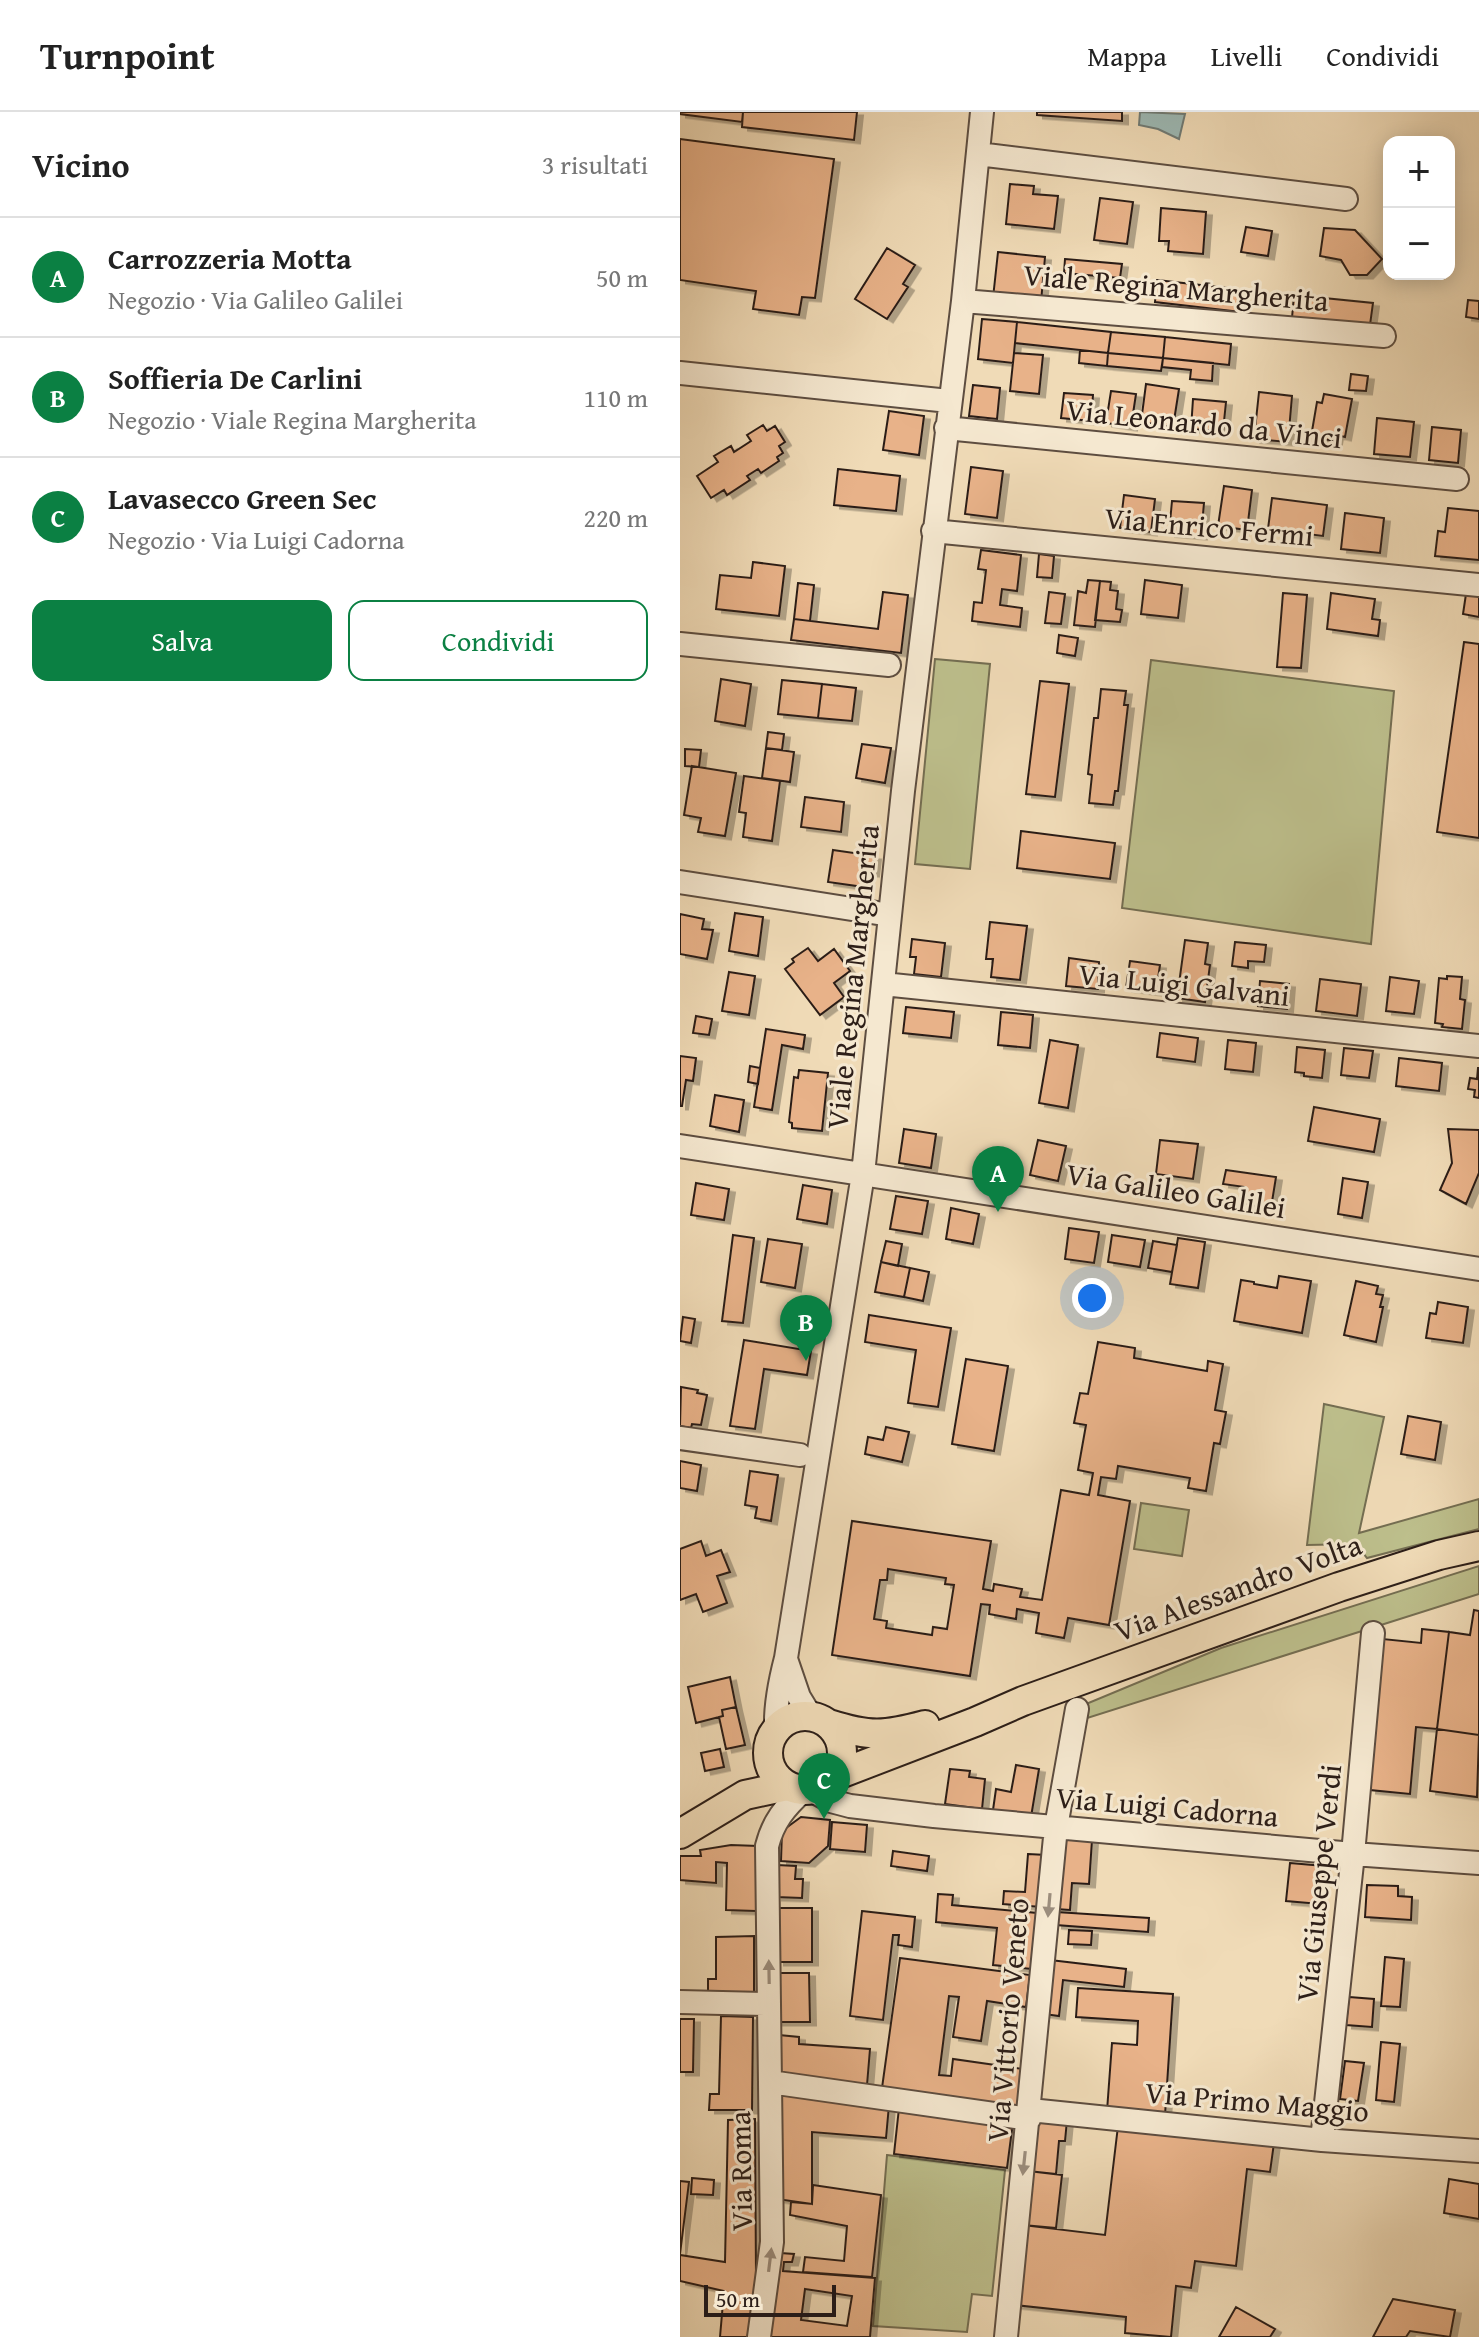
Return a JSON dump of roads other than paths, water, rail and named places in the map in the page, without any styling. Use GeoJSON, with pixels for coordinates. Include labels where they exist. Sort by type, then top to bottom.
{"type":"FeatureCollection","features":[{"type":"Feature","properties":{"kind":"main road","name":"Via Alessandro Volta"},"geometry":{"type":"LineString","coordinates":[[680,1834],[745,1795],[814,1784],[1023,1701],[1339,1587],[1439,1555],[1479,1546]]}},
{"type":"Feature","properties":{"kind":"main road","name":"Via Alessandro Volta"},"geometry":{"type":"LineString","coordinates":[[820,1720],[860,1734],[897,1733],[1023,1701]]}},
{"type":"Feature","properties":{"kind":"main road"},"geometry":{"type":"LineString","coordinates":[[680,1811],[740,1780],[756,1764],[772,1738],[791,1717],[820,1720],[838,1734],[842,1750],[814,1784],[773,1773],[769,1763],[772,1738]]}},
{"type":"Feature","properties":{"kind":"street","name":"Viale Regina Margherita"},"geometry":{"type":"LineString","coordinates":[[772,1738],[863,1174],[982,112]]}},
{"type":"Feature","properties":{"kind":"street"},"geometry":{"type":"LineString","coordinates":[[978,154],[1346,199]]}},
{"type":"Feature","properties":{"kind":"street","name":"Viale Regina Margherita"},"geometry":{"type":"LineString","coordinates":[[963,301],[1384,336]]}},
{"type":"Feature","properties":{"kind":"street"},"geometry":{"type":"LineString","coordinates":[[680,373],[949,401]]}},
{"type":"Feature","properties":{"kind":"street","name":"Via Leonardo da Vinci"},"geometry":{"type":"LineString","coordinates":[[946,428],[1457,479]]}},
{"type":"Feature","properties":{"kind":"street","name":"Via Enrico Fermi"},"geometry":{"type":"LineString","coordinates":[[933,531],[1479,585]]}},
{"type":"Feature","properties":{"kind":"street"},"geometry":{"type":"LineString","coordinates":[[680,644],[889,665]]}},
{"type":"Feature","properties":{"kind":"street"},"geometry":{"type":"LineString","coordinates":[[680,882],[890,915]]}},
{"type":"Feature","properties":{"kind":"street","name":"Via Luigi Galvani"},"geometry":{"type":"LineString","coordinates":[[883,984],[1479,1046]]}},
{"type":"Feature","properties":{"kind":"street","name":"Via Galileo Galilei"},"geometry":{"type":"LineString","coordinates":[[680,1146],[1479,1269]]}},
{"type":"Feature","properties":{"kind":"street"},"geometry":{"type":"LineString","coordinates":[[680,1438],[800,1455]]}},
{"type":"Feature","properties":{"kind":"street","name":"Via Giuseppe Verdi"},"geometry":{"type":"LineString","coordinates":[[1322,2140],[1373,1633]]}},
{"type":"Feature","properties":{"kind":"street","name":"Viale Regina Margherita"},"geometry":{"type":"LineString","coordinates":[[786,1658],[799,1697],[820,1720]]}},
{"type":"Feature","properties":{"kind":"street","name":"Via Vittorio Veneto"},"geometry":{"type":"LineString","coordinates":[[1006,2337],[1056,1827],[1077,1709]]}},
{"type":"Feature","properties":{"kind":"street","name":"Via Luigi Cadorna"},"geometry":{"type":"LineString","coordinates":[[814,1784],[825,1798],[850,1806],[934,1816],[1479,1863]]}},
{"type":"Feature","properties":{"kind":"street","name":"Via Roma"},"geometry":{"type":"LineString","coordinates":[[759,2337],[772,2242],[767,1846],[775,1822],[787,1805],[814,1784]]}},
{"type":"Feature","properties":{"kind":"street"},"geometry":{"type":"LineString","coordinates":[[680,2002],[769,2004]]}},
{"type":"Feature","properties":{"kind":"street","name":"Via Primo Maggio"},"geometry":{"type":"LineString","coordinates":[[770,2082],[1030,2114],[1479,2151]]}},
{"type":"Feature","properties":{"kind":"water"},"geometry":{"type":"Polygon","coordinates":[[[1140,112],[1185,114],[1179,139],[1158,129],[1139,125],[1140,112]]]}},
{"type":"Feature","properties":{"kind":"place","name":"Carrozzeria Motta"},"geometry":{"type":"Point","coordinates":[998,1212]}},
{"type":"Feature","properties":{"kind":"place","name":"Soffieria De Carlini"},"geometry":{"type":"Point","coordinates":[806,1361]}},
{"type":"Feature","properties":{"kind":"place","name":"Lavasecco Green Sec"},"geometry":{"type":"Point","coordinates":[824,1819]}}]}
